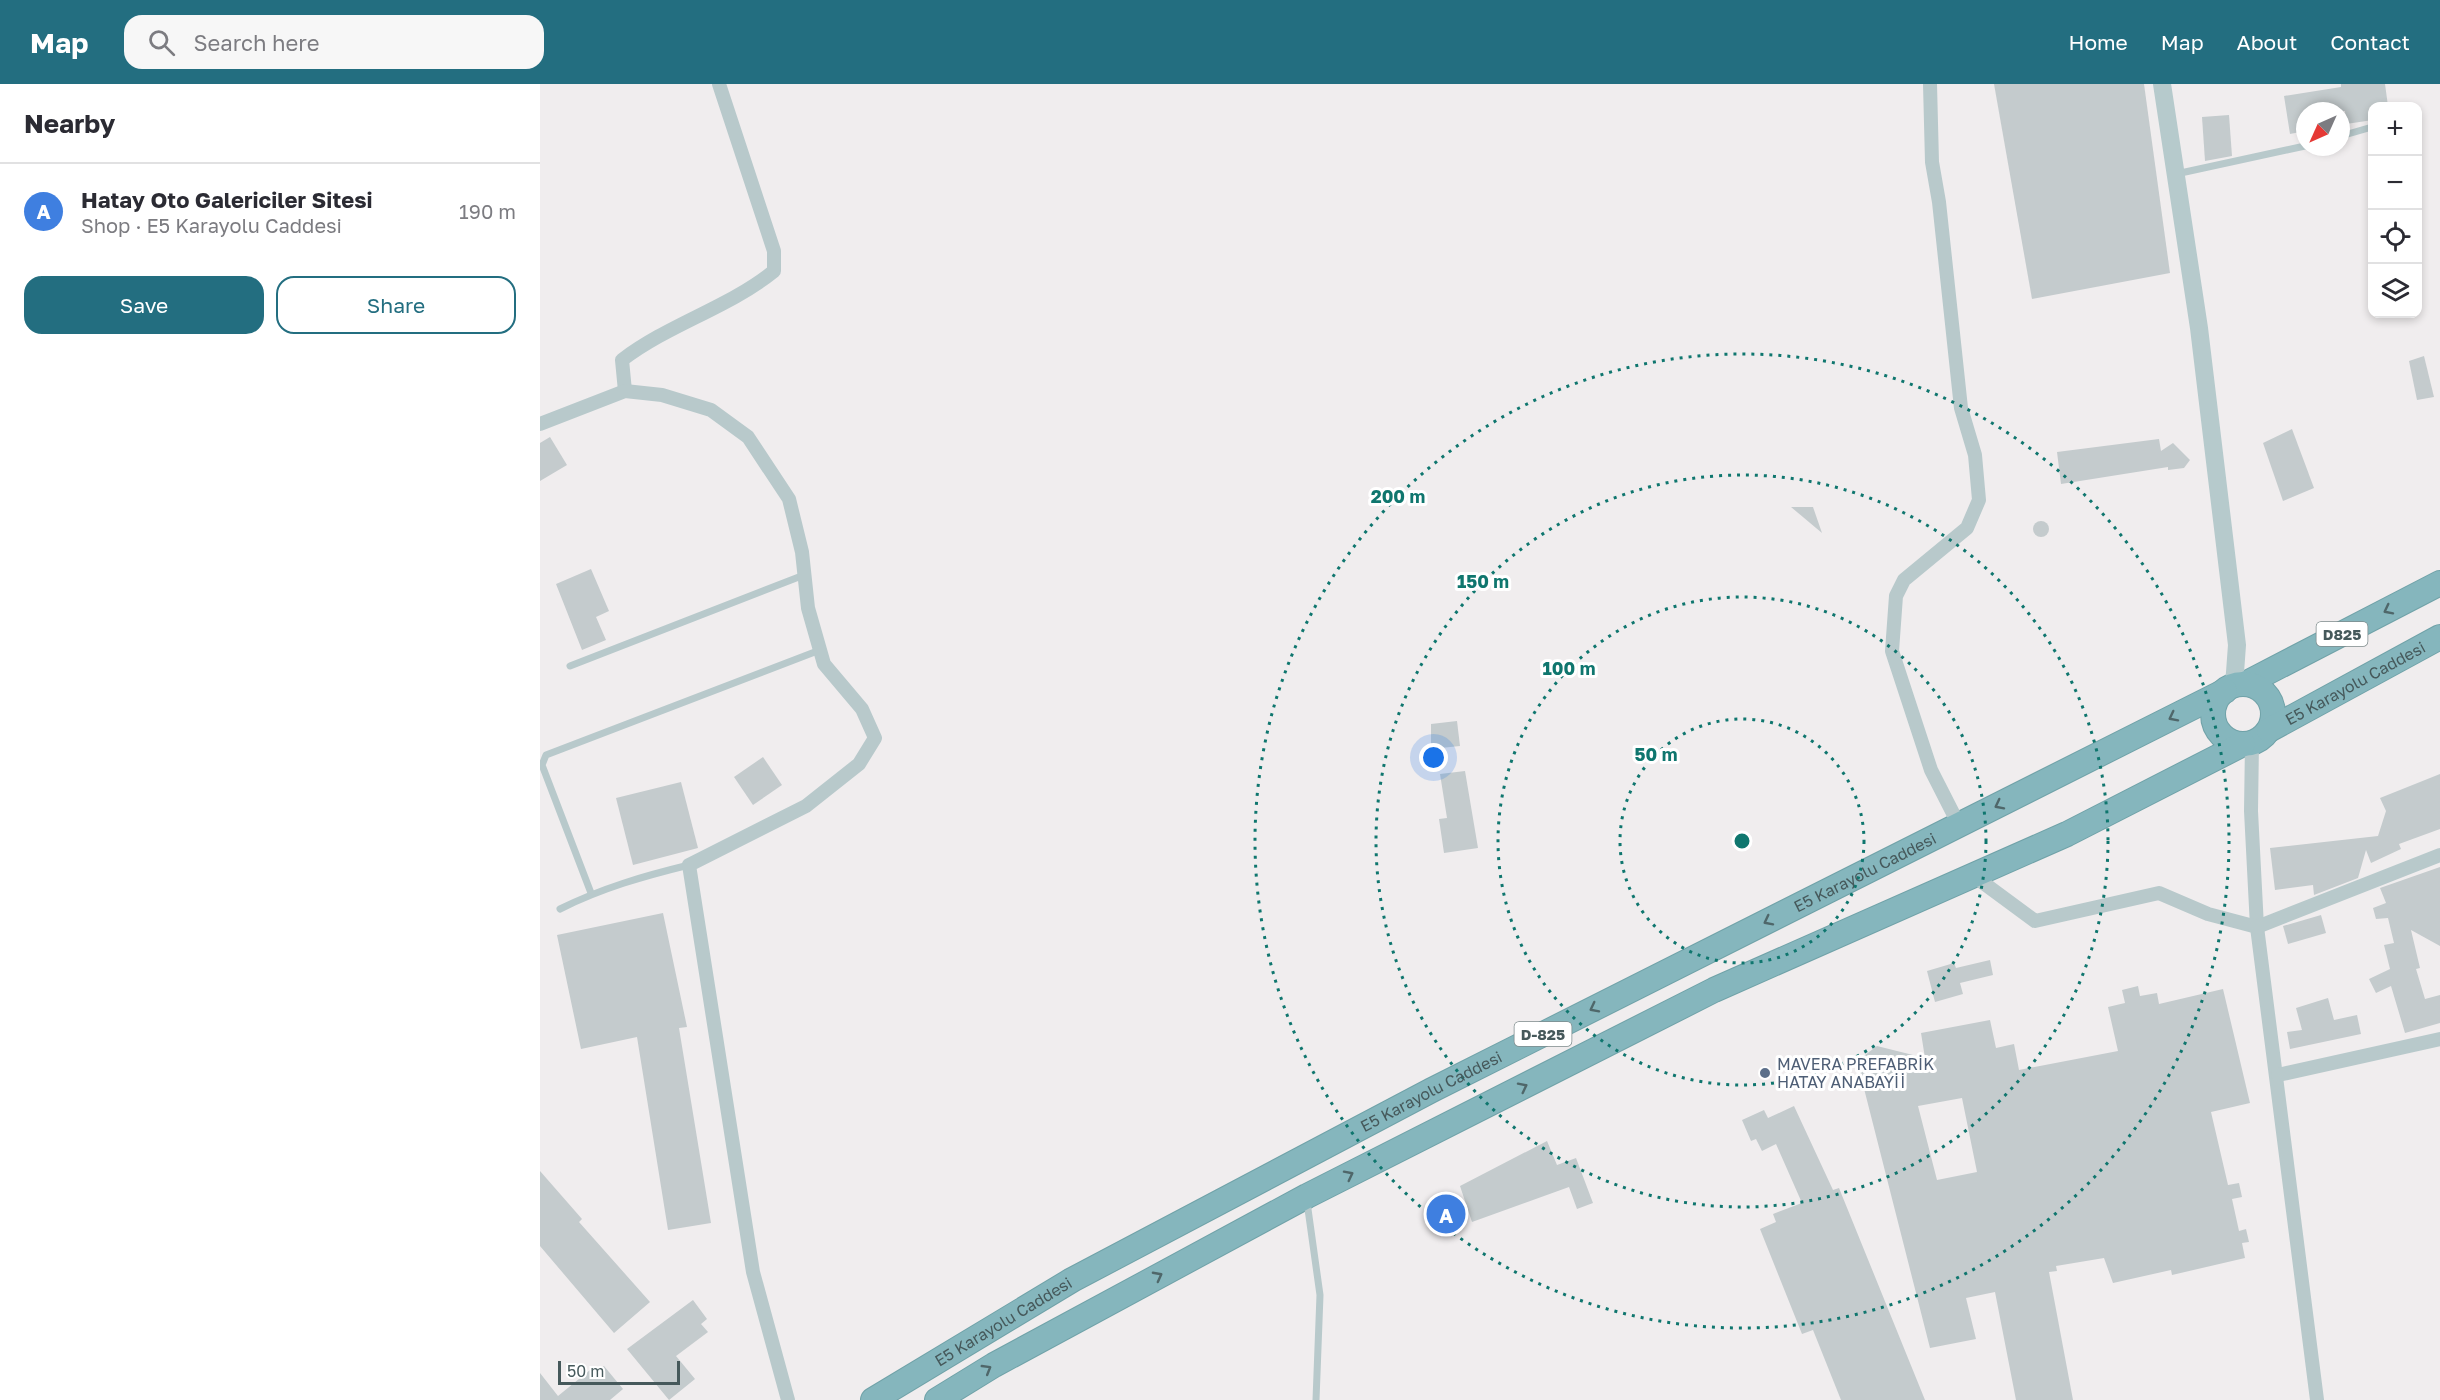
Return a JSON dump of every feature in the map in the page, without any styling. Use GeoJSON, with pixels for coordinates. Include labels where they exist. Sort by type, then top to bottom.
{"type":"FeatureCollection","features":[{"type":"Feature","properties":{"kind":"highway","name":"E5 Karayolu Caddesi"},"geometry":{"type":"LineString","coordinates":[[873,1400],[1072,1280],[1432,1090],[2440,583]]}},
{"type":"Feature","properties":{"kind":"highway","name":"E5 Karayolu Caddesi"},"geometry":{"type":"LineString","coordinates":[[937,1400],[994,1365],[1307,1196],[1714,990],[2067,834],[2255,739],[2440,637]]}},
{"type":"Feature","properties":{"kind":"highway","name":"E5 Karayolu Caddesi"},"geometry":{"type":"LineString","coordinates":[[2235,687],[2264,692],[2270,700],[2273,720],[2255,739]]}},
{"type":"Feature","properties":{"kind":"highway"},"geometry":{"type":"LineString","coordinates":[[2235,687],[2215,705],[2215,723],[2226,738],[2255,739]]}},
{"type":"Feature","properties":{"kind":"street"},"geometry":{"type":"LineString","coordinates":[[625,391],[622,360],[645,342],[751,290],[774,271],[774,251],[719,84]]}},
{"type":"Feature","properties":{"kind":"street"},"geometry":{"type":"LineString","coordinates":[[1930,84],[1932,162],[1939,201],[1961,408],[1975,455],[1979,500],[1967,528],[1904,580],[1896,596],[1892,651],[1930,770],[1959,825]]}},
{"type":"Feature","properties":{"kind":"street"},"geometry":{"type":"LineString","coordinates":[[2162,84],[2199,328],[2237,645],[2235,687]]}},
{"type":"Feature","properties":{"kind":"street"},"geometry":{"type":"LineString","coordinates":[[540,424],[625,391],[662,395],[711,410],[748,437],[789,499],[802,552],[808,608],[824,664],[862,709],[876,738],[860,764],[806,806],[689,865],[753,1272],[788,1400]]}},
{"type":"Feature","properties":{"kind":"street"},"geometry":{"type":"LineString","coordinates":[[2255,739],[2251,811],[2257,927],[2278,1076],[2287,1176],[2317,1400]]}},
{"type":"Feature","properties":{"kind":"street"},"geometry":{"type":"LineString","coordinates":[[1974,876],[2035,921],[2159,893],[2208,914],[2257,927],[2440,855]]}},
{"type":"Feature","properties":{"kind":"street"},"geometry":{"type":"LineString","coordinates":[[2278,1076],[2440,1039]]}},
{"type":"Feature","properties":{"kind":"lane"},"geometry":{"type":"LineString","coordinates":[[2350,133],[2368,128]]}},
{"type":"Feature","properties":{"kind":"lane"},"geometry":{"type":"LineString","coordinates":[[2176,174],[2252,160],[2296,148]]}},
{"type":"Feature","properties":{"kind":"lane"},"geometry":{"type":"LineString","coordinates":[[570,666],[804,575]]}},
{"type":"Feature","properties":{"kind":"lane"},"geometry":{"type":"LineString","coordinates":[[591,893],[542,765],[546,755],[820,650]]}},
{"type":"Feature","properties":{"kind":"lane"},"geometry":{"type":"LineString","coordinates":[[560,909],[591,893],[638,877],[689,865]]}},
{"type":"Feature","properties":{"kind":"lane"},"geometry":{"type":"LineString","coordinates":[[1307,1196],[1320,1295],[1316,1400]]}},
{"type":"Feature","properties":{"kind":"building"},"geometry":{"type":"Polygon","coordinates":[[[1994,84],[2144,84],[2170,273],[2032,299],[1994,84]]]}},
{"type":"Feature","properties":{"kind":"building"},"geometry":{"type":"Polygon","coordinates":[[[2341,84],[2385,84],[2387,102],[2368,102],[2368,121],[2350,123],[2350,102],[2296,102],[2296,133],[2290,134],[2284,96],[2341,87],[2341,84]]]}},
{"type":"Feature","properties":{"kind":"building"},"geometry":{"type":"Polygon","coordinates":[[[2229,115],[2232,156],[2205,161],[2202,117],[2229,115]]]}},
{"type":"Feature","properties":{"kind":"building"},"geometry":{"type":"Polygon","coordinates":[[[2424,356],[2434,397],[2417,400],[2409,361],[2424,356]]]}},
{"type":"Feature","properties":{"kind":"building"},"geometry":{"type":"Polygon","coordinates":[[[2292,429],[2314,488],[2283,501],[2263,443],[2292,429]]]}},
{"type":"Feature","properties":{"kind":"building"},"geometry":{"type":"Polygon","coordinates":[[[550,437],[567,465],[540,481],[540,443],[550,437]]]}},
{"type":"Feature","properties":{"kind":"building"},"geometry":{"type":"Polygon","coordinates":[[[2159,439],[2161,451],[2173,443],[2190,460],[2184,468],[2168,470],[2168,467],[2061,484],[2057,452],[2159,439]]]}},
{"type":"Feature","properties":{"kind":"building"},"geometry":{"type":"Polygon","coordinates":[[[1791,507],[1813,507],[1822,533],[1791,507]]]}},
{"type":"Feature","properties":{"kind":"building"},"geometry":{"type":"Polygon","coordinates":[[[2041,521],[2047,523],[2049,529],[2047,535],[2041,537],[2035,535],[2033,529],[2035,523],[2041,521]]]}},
{"type":"Feature","properties":{"kind":"building"},"geometry":{"type":"Polygon","coordinates":[[[591,569],[609,611],[596,617],[606,640],[582,650],[556,584],[591,569]]]}},
{"type":"Feature","properties":{"kind":"building"},"geometry":{"type":"Polygon","coordinates":[[[1457,721],[1460,746],[1431,749],[1431,724],[1457,721]]]}},
{"type":"Feature","properties":{"kind":"building"},"geometry":{"type":"Polygon","coordinates":[[[763,757],[782,785],[753,805],[734,777],[763,757]]]}},
{"type":"Feature","properties":{"kind":"building"},"geometry":{"type":"Polygon","coordinates":[[[1465,771],[1478,848],[1444,853],[1439,819],[1447,818],[1440,774],[1465,771]]]}},
{"type":"Feature","properties":{"kind":"building"},"geometry":{"type":"Polygon","coordinates":[[[2440,774],[2440,829],[2399,844],[2401,849],[2371,863],[2366,850],[2358,878],[2314,895],[2313,885],[2275,890],[2270,848],[2378,836],[2386,811],[2380,798],[2440,774]]]}},
{"type":"Feature","properties":{"kind":"building"},"geometry":{"type":"Polygon","coordinates":[[[681,782],[698,848],[633,865],[616,798],[681,782]]]}},
{"type":"Feature","properties":{"kind":"building"},"geometry":{"type":"Polygon","coordinates":[[[2440,867],[2440,946],[2411,930],[2420,968],[2416,969],[2425,999],[2440,995],[2440,1023],[2405,1033],[2391,986],[2376,993],[2369,979],[2390,969],[2384,945],[2394,943],[2388,918],[2376,919],[2373,908],[2386,903],[2380,888],[2440,867]]]}},
{"type":"Feature","properties":{"kind":"building"},"geometry":{"type":"Polygon","coordinates":[[[663,913],[687,1027],[679,1028],[711,1223],[668,1230],[637,1037],[581,1049],[557,935],[663,913]]]}},
{"type":"Feature","properties":{"kind":"building"},"geometry":{"type":"Polygon","coordinates":[[[2321,915],[2326,933],[2288,944],[2283,926],[2321,915]]]}},
{"type":"Feature","properties":{"kind":"building"},"geometry":{"type":"Polygon","coordinates":[[[1990,960],[1993,975],[1960,983],[1963,994],[1935,1002],[1927,971],[1954,963],[1956,968],[1990,960]]]}},
{"type":"Feature","properties":{"kind":"building"},"geometry":{"type":"Polygon","coordinates":[[[2138,986],[2140,996],[2157,993],[2159,1004],[2223,989],[2250,1103],[2211,1112],[2228,1185],[2239,1183],[2242,1197],[2232,1199],[2239,1231],[2246,1229],[2249,1242],[2242,1243],[2245,1258],[2172,1275],[2171,1270],[2113,1283],[2104,1258],[2056,1266],[2057,1271],[2049,1272],[2073,1400],[2016,1400],[1995,1292],[1966,1298],[1976,1339],[1930,1348],[1857,1061],[1877,1046],[1925,1058],[1921,1033],[1990,1020],[1996,1048],[2014,1044],[2019,1070],[2118,1051],[2108,1007],[2125,1003],[2122,990],[2138,986]],[[1962,1098],[1918,1106],[1937,1180],[1977,1172],[1962,1098]]]}},
{"type":"Feature","properties":{"kind":"building"},"geometry":{"type":"Polygon","coordinates":[[[2328,998],[2334,1020],[2357,1015],[2361,1034],[2290,1049],[2287,1032],[2302,1030],[2296,1008],[2328,998]]]}},
{"type":"Feature","properties":{"kind":"building"},"geometry":{"type":"Polygon","coordinates":[[[1794,1106],[1833,1190],[1839,1188],[1925,1400],[1841,1400],[1813,1330],[1802,1334],[1760,1229],[1776,1222],[1773,1214],[1802,1203],[1776,1144],[1762,1151],[1756,1139],[1751,1141],[1742,1120],[1764,1110],[1768,1118],[1794,1106]]]}},
{"type":"Feature","properties":{"kind":"building"},"geometry":{"type":"Polygon","coordinates":[[[1547,1141],[1557,1165],[1576,1158],[1593,1203],[1577,1209],[1569,1187],[1472,1222],[1460,1186],[1547,1141]]]}},
{"type":"Feature","properties":{"kind":"building"},"geometry":{"type":"Polygon","coordinates":[[[540,1171],[582,1219],[579,1222],[650,1302],[614,1333],[540,1246],[540,1171]]]}},
{"type":"Feature","properties":{"kind":"building"},"geometry":{"type":"Polygon","coordinates":[[[693,1300],[707,1319],[701,1324],[708,1332],[676,1356],[695,1379],[669,1400],[627,1349],[693,1300]]]}},
{"type":"Feature","properties":{"kind":"building"},"geometry":{"type":"Polygon","coordinates":[[[604,1366],[623,1389],[610,1400],[540,1400],[540,1373],[558,1396],[590,1370],[594,1374],[604,1366]]]}},
{"type":"Feature","properties":{"kind":"place","name":"MAVERA PREFABRİK HATAY ANABAYİİ"},"geometry":{"type":"Point","coordinates":[1765,1073]}},
{"type":"Feature","properties":{"kind":"place","name":"Hatay Oto Galericiler Sitesi"},"geometry":{"type":"Point","coordinates":[1446,1214]}}]}
